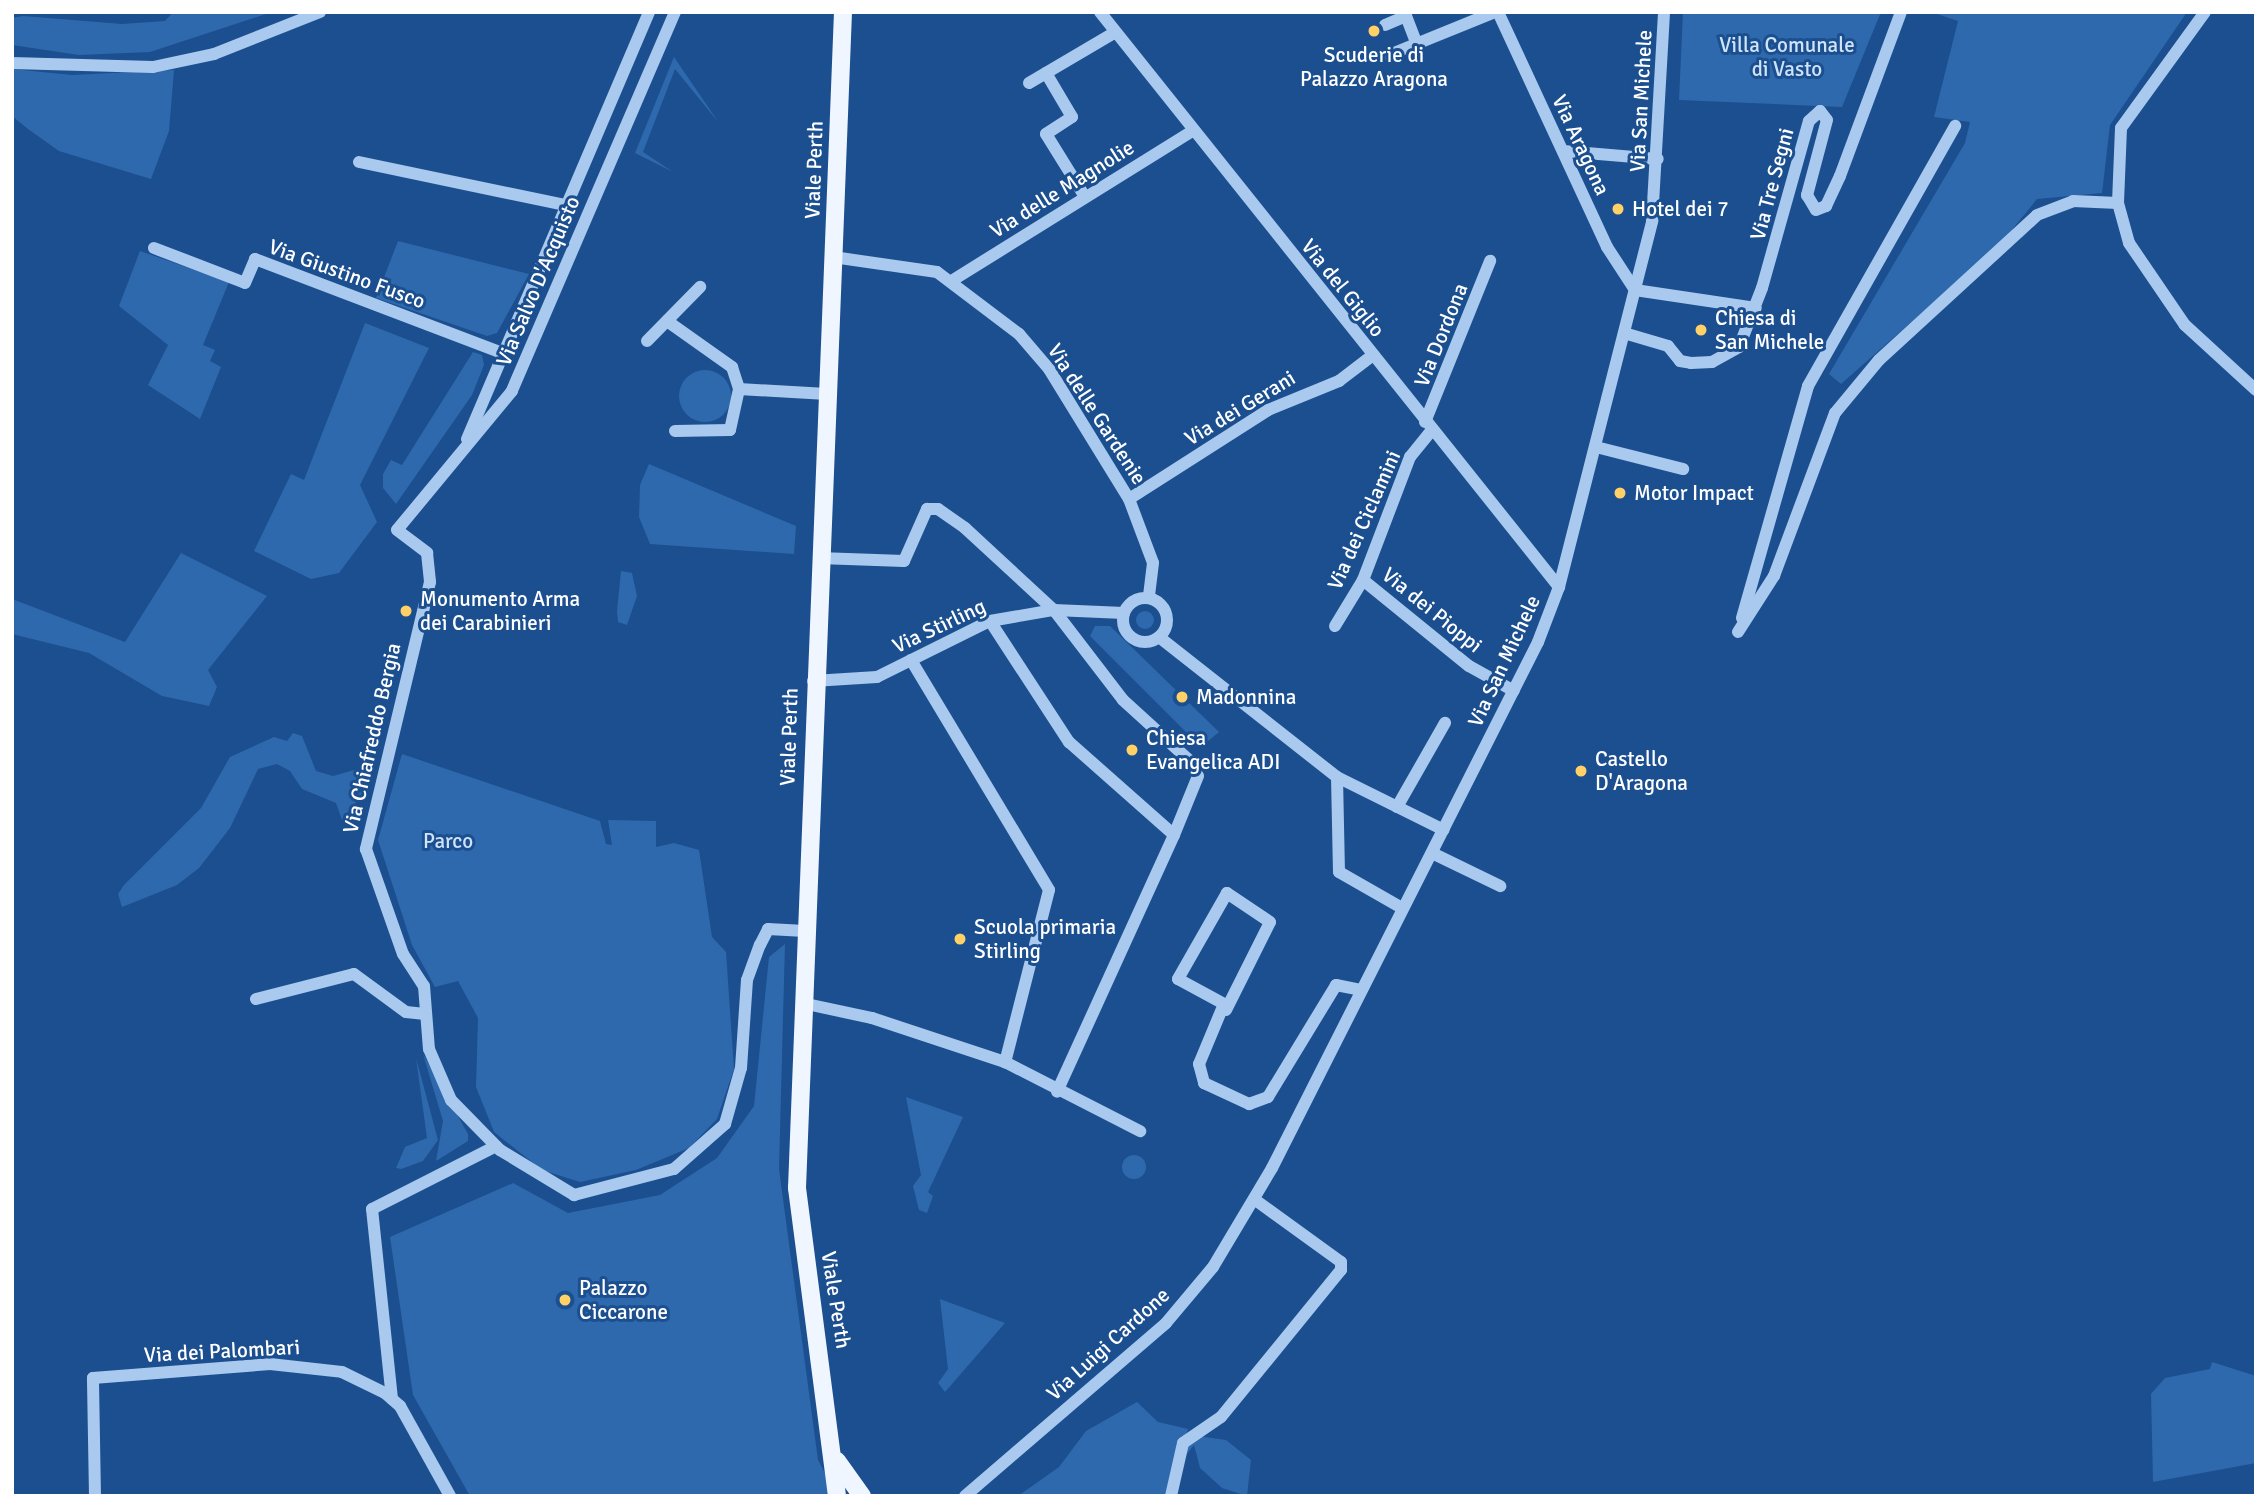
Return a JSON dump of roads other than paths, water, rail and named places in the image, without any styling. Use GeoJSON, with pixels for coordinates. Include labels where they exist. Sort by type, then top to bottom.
{"type":"FeatureCollection","features":[{"type":"Feature","properties":{"kind":"main road","name":"Viale Perth"},"geometry":{"type":"LineString","coordinates":[[838,1494],[837,1461],[797,1188],[813,681],[843,12]]}},
{"type":"Feature","properties":{"kind":"main road","name":"Viale Perth"},"geometry":{"type":"LineString","coordinates":[[837,1461],[862,1496]]}},
{"type":"Feature","properties":{"kind":"street"},"geometry":{"type":"LineString","coordinates":[[12,64],[153,67],[214,54],[320,12]]}},
{"type":"Feature","properties":{"kind":"street","name":"Via Salvo D'Acquisto"},"geometry":{"type":"LineString","coordinates":[[649,12],[500,352],[488,390],[506,397],[675,12]]}},
{"type":"Feature","properties":{"kind":"street","name":"Via del Giglio"},"geometry":{"type":"LineString","coordinates":[[1100,12],[1428,427],[1559,587]]}},
{"type":"Feature","properties":{"kind":"street"},"geometry":{"type":"LineString","coordinates":[[1390,55],[1496,12]]}},
{"type":"Feature","properties":{"kind":"street","name":"Via Aragona"},"geometry":{"type":"LineString","coordinates":[[1496,12],[1607,247],[1635,290]]}},
{"type":"Feature","properties":{"kind":"street","name":"Via San Michele"},"geometry":{"type":"LineString","coordinates":[[1254,1199],[1514,691],[1559,587],[1652,221],[1658,159],[1664,12]]}},
{"type":"Feature","properties":{"kind":"street","name":"Via Tre Segni"},"geometry":{"type":"LineString","coordinates":[[1756,308],[1809,121],[1820,111],[1827,120],[1807,195],[1816,210],[1826,206],[1840,176],[1901,12]]}},
{"type":"Feature","properties":{"kind":"street"},"geometry":{"type":"LineString","coordinates":[[2205,12],[2120,128],[2118,203],[2129,243],[2185,325],[2256,390]]}},
{"type":"Feature","properties":{"kind":"street"},"geometry":{"type":"LineString","coordinates":[[1385,24],[1406,16],[1417,44]]}},
{"type":"Feature","properties":{"kind":"street"},"geometry":{"type":"LineString","coordinates":[[1029,83],[1114,33]]}},
{"type":"Feature","properties":{"kind":"street"},"geometry":{"type":"LineString","coordinates":[[1046,73],[1072,117],[1046,134],[1085,197]]}},
{"type":"Feature","properties":{"kind":"street"},"geometry":{"type":"LineString","coordinates":[[1955,126],[1808,386],[1738,632],[1774,576],[1835,413],[1879,360],[2037,215],[2073,201],[2118,203]]}},
{"type":"Feature","properties":{"kind":"street","name":"Via delle Magnolie"},"geometry":{"type":"LineString","coordinates":[[953,280],[1192,131]]}},
{"type":"Feature","properties":{"kind":"street"},"geometry":{"type":"LineString","coordinates":[[596,134],[617,143]]}},
{"type":"Feature","properties":{"kind":"street"},"geometry":{"type":"LineString","coordinates":[[1563,151],[1658,159]]}},
{"type":"Feature","properties":{"kind":"street"},"geometry":{"type":"LineString","coordinates":[[359,162],[565,205]]}},
{"type":"Feature","properties":{"kind":"street","name":"Via Giustino Fusco"},"geometry":{"type":"LineString","coordinates":[[154,248],[245,283],[255,259],[500,352]]}},
{"type":"Feature","properties":{"kind":"street","name":"Via delle Gardenie"},"geometry":{"type":"LineString","coordinates":[[833,257],[905,263],[953,280],[1049,369],[1129,499],[1153,563],[1149,598]]}},
{"type":"Feature","properties":{"kind":"street","name":"Via Dordona"},"geometry":{"type":"LineString","coordinates":[[1428,427],[1490,261]]}},
{"type":"Feature","properties":{"kind":"street"},"geometry":{"type":"LineString","coordinates":[[647,341],[700,287]]}},
{"type":"Feature","properties":{"kind":"street"},"geometry":{"type":"LineString","coordinates":[[1624,332],[1674,348],[1680,361],[1712,362],[1739,347],[1756,308],[1635,290]]}},
{"type":"Feature","properties":{"kind":"street"},"geometry":{"type":"LineString","coordinates":[[667,321],[732,367],[739,389],[730,430],[676,431]]}},
{"type":"Feature","properties":{"kind":"street","name":"Via dei Gerani"},"geometry":{"type":"LineString","coordinates":[[1129,499],[1268,410],[1339,381],[1373,355]]}},
{"type":"Feature","properties":{"kind":"street"},"geometry":{"type":"LineString","coordinates":[[739,389],[827,394]]}},
{"type":"Feature","properties":{"kind":"street"},"geometry":{"type":"LineString","coordinates":[[462,454],[488,390]]}},
{"type":"Feature","properties":{"kind":"street"},"geometry":{"type":"LineString","coordinates":[[462,454],[506,397]]}},
{"type":"Feature","properties":{"kind":"street","name":"Via dei Ciclamini"},"geometry":{"type":"LineString","coordinates":[[1335,626],[1363,580],[1409,457],[1428,427]]}},
{"type":"Feature","properties":{"kind":"street"},"geometry":{"type":"LineString","coordinates":[[1596,447],[1683,469]]}},
{"type":"Feature","properties":{"kind":"street","name":"Via Chiafreddo Bergia"},"geometry":{"type":"LineString","coordinates":[[462,454],[397,530],[427,553],[430,582],[366,849],[403,954],[424,986],[429,1049],[451,1100],[496,1146],[574,1195],[674,1169],[725,1124],[741,1068],[747,980],[768,929],[805,931]]}},
{"type":"Feature","properties":{"kind":"street"},"geometry":{"type":"LineString","coordinates":[[819,558],[904,561],[919,516],[933,507],[993,552],[1054,610],[1099,673],[1199,776],[1057,1091]]}},
{"type":"Feature","properties":{"kind":"street","name":"Via dei Pioppi"},"geometry":{"type":"LineString","coordinates":[[1363,580],[1469,666],[1514,691]]}},
{"type":"Feature","properties":{"kind":"street"},"geometry":{"type":"LineString","coordinates":[[1159,638],[1168,618],[1149,598],[1134,601],[1124,613],[1132,638],[1159,638],[1337,777],[1444,830]]}},
{"type":"Feature","properties":{"kind":"street","name":"Via Stirling"},"geometry":{"type":"LineString","coordinates":[[813,681],[877,677],[990,621],[1054,610],[1124,613]]}},
{"type":"Feature","properties":{"kind":"street"},"geometry":{"type":"LineString","coordinates":[[990,621],[1069,742],[1174,835]]}},
{"type":"Feature","properties":{"kind":"street"},"geometry":{"type":"LineString","coordinates":[[911,660],[1049,890],[1004,1062]]}},
{"type":"Feature","properties":{"kind":"street"},"geometry":{"type":"LineString","coordinates":[[1397,807],[1446,723]]}},
{"type":"Feature","properties":{"kind":"street"},"geometry":{"type":"LineString","coordinates":[[1337,777],[1339,872],[1402,908]]}},
{"type":"Feature","properties":{"kind":"street"},"geometry":{"type":"LineString","coordinates":[[1432,853],[1500,886]]}},
{"type":"Feature","properties":{"kind":"street"},"geometry":{"type":"LineString","coordinates":[[1226,1010],[1221,998],[1178,979],[1227,893],[1270,922],[1226,1010],[1200,1075],[1250,1104],[1274,1092],[1336,985],[1361,990]]}},
{"type":"Feature","properties":{"kind":"street"},"geometry":{"type":"LineString","coordinates":[[256,999],[354,974],[406,1012],[425,1014]]}},
{"type":"Feature","properties":{"kind":"street"},"geometry":{"type":"LineString","coordinates":[[802,1003],[872,1018],[1004,1062],[1140,1131]]}},
{"type":"Feature","properties":{"kind":"street"},"geometry":{"type":"LineString","coordinates":[[392,1399],[372,1209],[496,1146]]}},
{"type":"Feature","properties":{"kind":"street"},"geometry":{"type":"LineString","coordinates":[[1171,1496],[1183,1443],[1221,1417],[1341,1270],[1341,1262],[1254,1199]]}},
{"type":"Feature","properties":{"kind":"street","name":"Via Luigi Cardone"},"geometry":{"type":"LineString","coordinates":[[965,1496],[1166,1323],[1213,1267],[1254,1199]]}},
{"type":"Feature","properties":{"kind":"street","name":"Via dei Palombari"},"geometry":{"type":"LineString","coordinates":[[95,1496],[93,1378],[309,1366],[365,1381],[392,1399],[450,1496]]}},
{"type":"Feature","properties":{"kind":"place","name":"Scuderie di Palazzo Aragona"},"geometry":{"type":"Point","coordinates":[1374,31]}},
{"type":"Feature","properties":{"kind":"place","name":"Hotel dei 7"},"geometry":{"type":"Point","coordinates":[1618,209]}},
{"type":"Feature","properties":{"kind":"place","name":"Chiesa di San Michele"},"geometry":{"type":"Point","coordinates":[1701,330]}},
{"type":"Feature","properties":{"kind":"place","name":"Motor Impact"},"geometry":{"type":"Point","coordinates":[1620,493]}},
{"type":"Feature","properties":{"kind":"place","name":"Monumento Arma dei Carabinieri"},"geometry":{"type":"Point","coordinates":[406,611]}},
{"type":"Feature","properties":{"kind":"place","name":"Madonnina"},"geometry":{"type":"Point","coordinates":[1182,697]}},
{"type":"Feature","properties":{"kind":"place","name":"Chiesa Evangelica ADI"},"geometry":{"type":"Point","coordinates":[1132,750]}},
{"type":"Feature","properties":{"kind":"place","name":"Castello D'Aragona"},"geometry":{"type":"Point","coordinates":[1581,771]}},
{"type":"Feature","properties":{"kind":"place","name":"Scuola primaria Stirling"},"geometry":{"type":"Point","coordinates":[960,939]}},
{"type":"Feature","properties":{"kind":"place","name":"Palazzo Ciccarone"},"geometry":{"type":"Point","coordinates":[565,1300]}},
{"type":"Feature","properties":{"kind":"park label","name":"Villa Comunale di Vasto"},"geometry":{"type":"Point","coordinates":[1787,57]}},
{"type":"Feature","properties":{"kind":"park label","name":"Parco"},"geometry":{"type":"Point","coordinates":[448,841]}}]}
